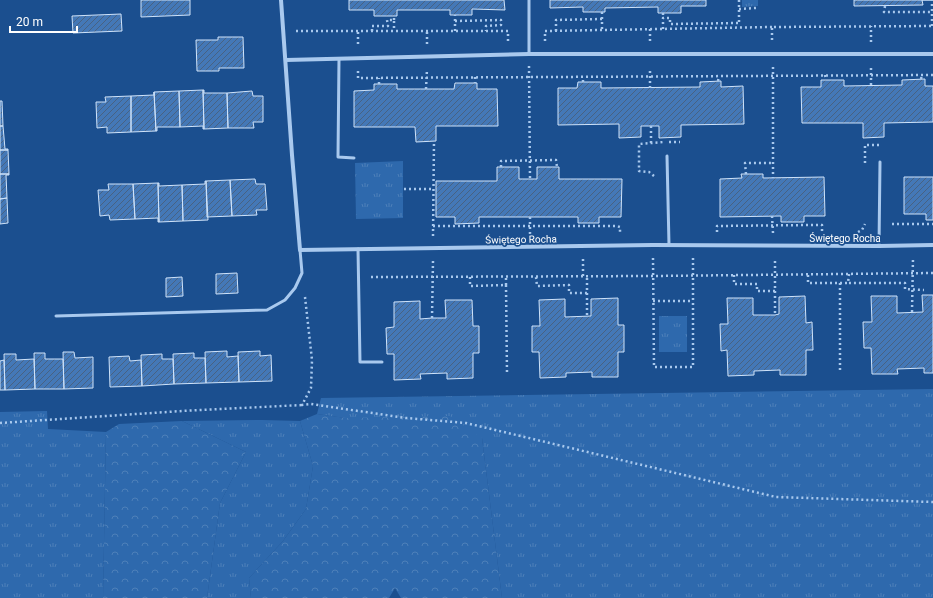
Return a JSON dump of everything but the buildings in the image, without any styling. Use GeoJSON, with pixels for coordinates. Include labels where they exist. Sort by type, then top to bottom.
{"type":"FeatureCollection","features":[{"type":"Feature","properties":{"kind":"street"},"geometry":{"type":"LineString","coordinates":[[281,0],[300,250]]}},
{"type":"Feature","properties":{"kind":"street"},"geometry":{"type":"LineString","coordinates":[[286,60],[529,54],[933,54]]}},
{"type":"Feature","properties":{"kind":"street","name":"Świętego Rocha"},"geometry":{"type":"LineString","coordinates":[[300,250],[653,245],[933,245]]}},
{"type":"Feature","properties":{"kind":"lane"},"geometry":{"type":"LineString","coordinates":[[529,0],[529,54]]}},
{"type":"Feature","properties":{"kind":"lane"},"geometry":{"type":"LineString","coordinates":[[339,59],[338,157],[354,158]]}},
{"type":"Feature","properties":{"kind":"lane"},"geometry":{"type":"LineString","coordinates":[[667,156],[669,245]]}},
{"type":"Feature","properties":{"kind":"lane"},"geometry":{"type":"LineString","coordinates":[[879,246],[880,162]]}},
{"type":"Feature","properties":{"kind":"lane"},"geometry":{"type":"LineString","coordinates":[[358,249],[360,362],[382,362]]}},
{"type":"Feature","properties":{"kind":"lane"},"geometry":{"type":"LineString","coordinates":[[56,316],[266,310],[284,300],[295,288],[302,273],[300,250]]}},
{"type":"Feature","properties":{"kind":"path"},"geometry":{"type":"LineString","coordinates":[[739,0],[739,28]]}},
{"type":"Feature","properties":{"kind":"path"},"geometry":{"type":"LineString","coordinates":[[932,0],[932,26]]}},
{"type":"Feature","properties":{"kind":"path"},"geometry":{"type":"LineString","coordinates":[[885,6],[884,12],[933,12]]}},
{"type":"Feature","properties":{"kind":"path"},"geometry":{"type":"LineString","coordinates":[[739,9],[756,8]]}},
{"type":"Feature","properties":{"kind":"path"},"geometry":{"type":"LineString","coordinates":[[602,12],[602,30]]}},
{"type":"Feature","properties":{"kind":"path"},"geometry":{"type":"LineString","coordinates":[[663,13],[663,29]]}},
{"type":"Feature","properties":{"kind":"path"},"geometry":{"type":"LineString","coordinates":[[455,15],[455,31]]}},
{"type":"Feature","properties":{"kind":"path"},"geometry":{"type":"LineString","coordinates":[[394,16],[394,31]]}},
{"type":"Feature","properties":{"kind":"path"},"geometry":{"type":"LineString","coordinates":[[663,18],[670,18],[670,24],[739,23]]}},
{"type":"Feature","properties":{"kind":"path"},"geometry":{"type":"LineString","coordinates":[[556,31],[556,20],[602,19]]}},
{"type":"Feature","properties":{"kind":"path"},"geometry":{"type":"LineString","coordinates":[[372,31],[372,26],[388,26],[388,20],[394,20]]}},
{"type":"Feature","properties":{"kind":"path"},"geometry":{"type":"LineString","coordinates":[[455,21],[501,20],[501,25],[486,26],[486,31]]}},
{"type":"Feature","properties":{"kind":"path"},"geometry":{"type":"LineString","coordinates":[[358,31],[358,78],[933,75]]}},
{"type":"Feature","properties":{"kind":"path"},"geometry":{"type":"LineString","coordinates":[[529,54],[530,179]]}},
{"type":"Feature","properties":{"kind":"path"},"geometry":{"type":"LineString","coordinates":[[650,54],[650,88]]}},
{"type":"Feature","properties":{"kind":"path"},"geometry":{"type":"LineString","coordinates":[[825,75],[826,80]]}},
{"type":"Feature","properties":{"kind":"path"},"geometry":{"type":"LineString","coordinates":[[871,75],[871,85]]}},
{"type":"Feature","properties":{"kind":"path"},"geometry":{"type":"LineString","coordinates":[[921,79],[922,75]]}},
{"type":"Feature","properties":{"kind":"path"},"geometry":{"type":"LineString","coordinates":[[718,76],[718,81]]}},
{"type":"Feature","properties":{"kind":"path"},"geometry":{"type":"LineString","coordinates":[[475,77],[475,83]]}},
{"type":"Feature","properties":{"kind":"path"},"geometry":{"type":"LineString","coordinates":[[583,77],[583,82]]}},
{"type":"Feature","properties":{"kind":"path"},"geometry":{"type":"LineString","coordinates":[[379,78],[379,84]]}},
{"type":"Feature","properties":{"kind":"path"},"geometry":{"type":"LineString","coordinates":[[426,89],[427,78]]}},
{"type":"Feature","properties":{"kind":"path"},"geometry":{"type":"LineString","coordinates":[[651,126],[651,143]]}},
{"type":"Feature","properties":{"kind":"path"},"geometry":{"type":"LineString","coordinates":[[432,318],[434,141]]}},
{"type":"Feature","properties":{"kind":"path"},"geometry":{"type":"LineString","coordinates":[[656,181],[655,177],[651,173],[640,171],[639,144],[680,142]]}},
{"type":"Feature","properties":{"kind":"path"},"geometry":{"type":"LineString","coordinates":[[865,168],[865,145],[880,145]]}},
{"type":"Feature","properties":{"kind":"path"},"geometry":{"type":"LineString","coordinates":[[501,167],[501,161],[556,160],[556,167]]}},
{"type":"Feature","properties":{"kind":"path"},"geometry":{"type":"LineString","coordinates":[[746,174],[745,163],[773,163]]}},
{"type":"Feature","properties":{"kind":"path"},"geometry":{"type":"LineString","coordinates":[[404,189],[434,189]]}},
{"type":"Feature","properties":{"kind":"path"},"geometry":{"type":"LineString","coordinates":[[772,216],[773,235]]}},
{"type":"Feature","properties":{"kind":"path"},"geometry":{"type":"LineString","coordinates":[[530,217],[530,226]]}},
{"type":"Feature","properties":{"kind":"path"},"geometry":{"type":"LineString","coordinates":[[855,233],[862,230],[866,221]]}},
{"type":"Feature","properties":{"kind":"path"},"geometry":{"type":"LineString","coordinates":[[717,235],[717,226],[801,223],[822,225],[822,234],[829,234]]}},
{"type":"Feature","properties":{"kind":"path"},"geometry":{"type":"LineString","coordinates":[[879,224],[933,224]]}},
{"type":"Feature","properties":{"kind":"path"},"geometry":{"type":"LineString","coordinates":[[433,226],[617,226]]}},
{"type":"Feature","properties":{"kind":"path"},"geometry":{"type":"LineString","coordinates":[[653,245],[654,367],[693,367],[692,245]]}},
{"type":"Feature","properties":{"kind":"path"},"geometry":{"type":"LineString","coordinates":[[775,246],[776,314]]}},
{"type":"Feature","properties":{"kind":"path"},"geometry":{"type":"LineString","coordinates":[[912,312],[913,246]]}},
{"type":"Feature","properties":{"kind":"path"},"geometry":{"type":"LineString","coordinates":[[370,249],[370,277],[587,277],[933,273]]}},
{"type":"Feature","properties":{"kind":"path"},"geometry":{"type":"LineString","coordinates":[[302,273],[312,360],[310,388],[302,405]]}},
{"type":"Feature","properties":{"kind":"path"},"geometry":{"type":"LineString","coordinates":[[808,274],[808,283],[905,283],[905,289],[924,290]]}},
{"type":"Feature","properties":{"kind":"path"},"geometry":{"type":"LineString","coordinates":[[848,283],[849,274]]}},
{"type":"Feature","properties":{"kind":"path"},"geometry":{"type":"LineString","coordinates":[[734,275],[734,284],[757,284],[757,291],[775,291]]}},
{"type":"Feature","properties":{"kind":"path"},"geometry":{"type":"LineString","coordinates":[[470,277],[470,286],[506,285]]}},
{"type":"Feature","properties":{"kind":"path"},"geometry":{"type":"LineString","coordinates":[[506,277],[507,373]]}},
{"type":"Feature","properties":{"kind":"path"},"geometry":{"type":"LineString","coordinates":[[536,277],[537,286],[569,285],[569,293],[587,293]]}},
{"type":"Feature","properties":{"kind":"path"},"geometry":{"type":"LineString","coordinates":[[587,277],[587,316]]}},
{"type":"Feature","properties":{"kind":"path"},"geometry":{"type":"LineString","coordinates":[[840,283],[840,370]]}},
{"type":"Feature","properties":{"kind":"path"},"geometry":{"type":"LineString","coordinates":[[653,301],[693,301]]}},
{"type":"Feature","properties":{"kind":"path"},"geometry":{"type":"LineString","coordinates":[[0,423],[311,404],[406,418],[466,423],[776,497],[933,502]]}},
{"type":"Feature","properties":{"kind":"green space"},"geometry":{"type":"Polygon","coordinates":[[[742,0],[758,0],[758,6],[742,7],[742,0]]]}},
{"type":"Feature","properties":{"kind":"green space"},"geometry":{"type":"Polygon","coordinates":[[[403,161],[403,218],[356,219],[355,163],[403,161]]]}},
{"type":"Feature","properties":{"kind":"green space"},"geometry":{"type":"Polygon","coordinates":[[[659,316],[687,316],[687,352],[659,352],[659,316]]]}},
{"type":"Feature","properties":{"kind":"green space"},"geometry":{"type":"Polygon","coordinates":[[[933,389],[933,598],[502,598],[482,438],[317,414],[321,398],[933,389]]]}},
{"type":"Feature","properties":{"kind":"green space"},"geometry":{"type":"Polygon","coordinates":[[[47,411],[48,429],[106,432],[103,598],[0,598],[0,412],[47,411]]]}},
{"type":"Feature","properties":{"kind":"green space"},"geometry":{"type":"Polygon","coordinates":[[[317,414],[346,418],[450,416],[482,438],[502,598],[401,598],[395,588],[389,598],[251,598],[249,578],[283,541],[306,509],[313,466],[300,421],[317,414]]]}},
{"type":"Feature","properties":{"kind":"green space"},"geometry":{"type":"Polygon","coordinates":[[[182,421],[300,421],[313,466],[306,509],[283,541],[249,578],[251,598],[207,598],[220,503],[246,452],[182,421]]]}},
{"type":"Feature","properties":{"kind":"green space"},"geometry":{"type":"Polygon","coordinates":[[[182,421],[246,452],[220,503],[207,598],[103,598],[106,432],[119,424],[182,421]]]}}]}
